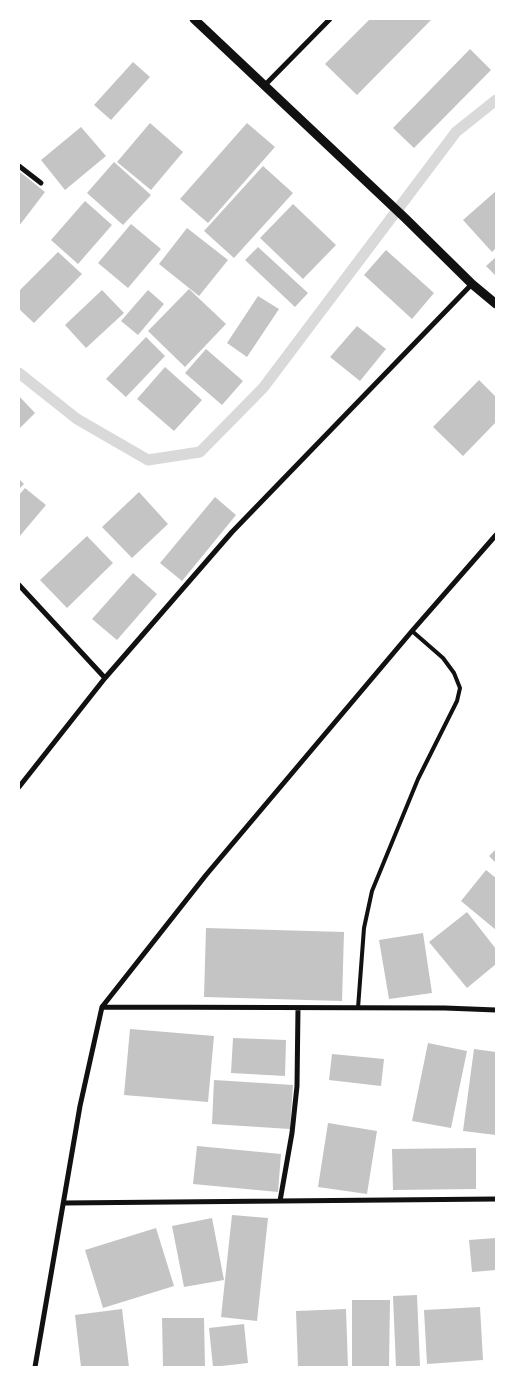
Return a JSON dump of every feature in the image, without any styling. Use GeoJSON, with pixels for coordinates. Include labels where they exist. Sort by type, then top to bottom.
{"type":"FeatureCollection","features":[{"type":"Feature","properties":{"kind":"street"},"geometry":{"type":"LineString","coordinates":[[194,19],[340,156],[472,284],[496,304]]}},
{"type":"Feature","properties":{"kind":"street"},"geometry":{"type":"LineString","coordinates":[[265,85],[330,19]]}},
{"type":"Feature","properties":{"kind":"street"},"geometry":{"type":"LineString","coordinates":[[19,166],[41,183]]}},
{"type":"Feature","properties":{"kind":"street"},"geometry":{"type":"LineString","coordinates":[[19,788],[105,678],[232,532],[472,284]]}},
{"type":"Feature","properties":{"kind":"street"},"geometry":{"type":"LineString","coordinates":[[35,1367],[80,1106],[102,1007],[206,875],[412,631],[496,535]]}},
{"type":"Feature","properties":{"kind":"street"},"geometry":{"type":"LineString","coordinates":[[19,585],[105,678]]}},
{"type":"Feature","properties":{"kind":"street"},"geometry":{"type":"LineString","coordinates":[[102,1007],[445,1008],[496,1010]]}},
{"type":"Feature","properties":{"kind":"street"},"geometry":{"type":"LineString","coordinates":[[280,1201],[292,1133],[296,1096],[298,1008]]}},
{"type":"Feature","properties":{"kind":"street"},"geometry":{"type":"LineString","coordinates":[[64,1203],[496,1199]]}},
{"type":"Feature","properties":{"kind":"lane"},"geometry":{"type":"LineString","coordinates":[[358,1008],[364,928],[372,891],[418,779],[457,701],[460,688],[454,673],[443,658],[412,631]]}},
{"type":"Feature","properties":{"kind":"building"},"geometry":{"type":"Polygon","coordinates":[[[370,19],[432,19],[357,95],[325,64],[370,19]]]}},
{"type":"Feature","properties":{"kind":"building"},"geometry":{"type":"Polygon","coordinates":[[[470,49],[491,70],[414,148],[393,128],[470,49]]]}},
{"type":"Feature","properties":{"kind":"building"},"geometry":{"type":"Polygon","coordinates":[[[133,62],[150,77],[111,120],[94,105],[133,62]]]}},
{"type":"Feature","properties":{"kind":"building"},"geometry":{"type":"Polygon","coordinates":[[[150,123],[183,152],[151,190],[117,162],[150,123]]]}},
{"type":"Feature","properties":{"kind":"building"},"geometry":{"type":"Polygon","coordinates":[[[247,123],[275,147],[208,223],[180,199],[247,123]]]}},
{"type":"Feature","properties":{"kind":"building"},"geometry":{"type":"Polygon","coordinates":[[[81,127],[106,156],[65,190],[41,160],[81,127]]]}},
{"type":"Feature","properties":{"kind":"building"},"geometry":{"type":"Polygon","coordinates":[[[114,162],[151,195],[123,225],[87,193],[114,162]]]}},
{"type":"Feature","properties":{"kind":"building"},"geometry":{"type":"Polygon","coordinates":[[[263,166],[293,193],[234,258],[204,231],[263,166]]]}},
{"type":"Feature","properties":{"kind":"building"},"geometry":{"type":"Polygon","coordinates":[[[20,172],[45,192],[19,226],[19,174],[20,172]]]}},
{"type":"Feature","properties":{"kind":"building"},"geometry":{"type":"Polygon","coordinates":[[[496,191],[496,248],[492,252],[463,220],[496,191]]]}},
{"type":"Feature","properties":{"kind":"building"},"geometry":{"type":"Polygon","coordinates":[[[85,201],[112,225],[78,264],[51,240],[85,201]]]}},
{"type":"Feature","properties":{"kind":"building"},"geometry":{"type":"Polygon","coordinates":[[[293,204],[336,245],[303,279],[260,238],[293,204]]]}},
{"type":"Feature","properties":{"kind":"building"},"geometry":{"type":"Polygon","coordinates":[[[131,224],[161,249],[128,288],[98,263],[131,224]]]}},
{"type":"Feature","properties":{"kind":"building"},"geometry":{"type":"Polygon","coordinates":[[[187,228],[228,260],[199,296],[159,264],[187,228]]]}},
{"type":"Feature","properties":{"kind":"building"},"geometry":{"type":"Polygon","coordinates":[[[258,247],[308,293],[295,307],[245,260],[258,247]]]}},
{"type":"Feature","properties":{"kind":"building"},"geometry":{"type":"Polygon","coordinates":[[[386,250],[434,293],[412,319],[364,275],[386,250]]]}},
{"type":"Feature","properties":{"kind":"building"},"geometry":{"type":"Polygon","coordinates":[[[58,252],[82,274],[34,323],[19,309],[19,291],[58,252]]]}},
{"type":"Feature","properties":{"kind":"building"},"geometry":{"type":"Polygon","coordinates":[[[496,257],[496,276],[486,266],[496,257]]]}},
{"type":"Feature","properties":{"kind":"building"},"geometry":{"type":"Polygon","coordinates":[[[189,289],[226,324],[185,367],[148,331],[189,289]]]}},
{"type":"Feature","properties":{"kind":"building"},"geometry":{"type":"Polygon","coordinates":[[[102,290],[124,313],[86,348],[65,325],[102,290]]]}},
{"type":"Feature","properties":{"kind":"building"},"geometry":{"type":"Polygon","coordinates":[[[148,290],[164,304],[138,335],[121,321],[148,290]]]}},
{"type":"Feature","properties":{"kind":"building"},"geometry":{"type":"Polygon","coordinates":[[[258,296],[279,309],[247,357],[227,343],[258,296]]]}},
{"type":"Feature","properties":{"kind":"building"},"geometry":{"type":"Polygon","coordinates":[[[357,326],[386,349],[360,381],[330,357],[357,326]]]}},
{"type":"Feature","properties":{"kind":"building"},"geometry":{"type":"Polygon","coordinates":[[[146,337],[165,356],[126,397],[106,379],[146,337]]]}},
{"type":"Feature","properties":{"kind":"building"},"geometry":{"type":"Polygon","coordinates":[[[206,349],[243,381],[222,405],[185,373],[206,349]]]}},
{"type":"Feature","properties":{"kind":"building"},"geometry":{"type":"Polygon","coordinates":[[[165,367],[202,400],[174,431],[137,399],[165,367]]]}},
{"type":"Feature","properties":{"kind":"building"},"geometry":{"type":"Polygon","coordinates":[[[479,380],[496,397],[496,422],[463,456],[433,427],[479,380]]]}},
{"type":"Feature","properties":{"kind":"building"},"geometry":{"type":"Polygon","coordinates":[[[19,396],[35,413],[19,429],[19,396]]]}},
{"type":"Feature","properties":{"kind":"building"},"geometry":{"type":"Polygon","coordinates":[[[19,479],[24,484],[19,489],[19,479]]]}},
{"type":"Feature","properties":{"kind":"building"},"geometry":{"type":"Polygon","coordinates":[[[25,488],[46,505],[19,537],[19,495],[25,488]]]}},
{"type":"Feature","properties":{"kind":"building"},"geometry":{"type":"Polygon","coordinates":[[[139,492],[168,524],[132,558],[102,527],[139,492]]]}},
{"type":"Feature","properties":{"kind":"building"},"geometry":{"type":"Polygon","coordinates":[[[215,497],[236,515],[182,581],[160,563],[215,497]]]}},
{"type":"Feature","properties":{"kind":"building"},"geometry":{"type":"Polygon","coordinates":[[[87,536],[113,563],[67,608],[40,580],[87,536]]]}},
{"type":"Feature","properties":{"kind":"building"},"geometry":{"type":"Polygon","coordinates":[[[133,573],[157,594],[117,640],[92,619],[133,573]]]}},
{"type":"Feature","properties":{"kind":"building"},"geometry":{"type":"Polygon","coordinates":[[[496,849],[496,863],[489,856],[496,849]]]}},
{"type":"Feature","properties":{"kind":"building"},"geometry":{"type":"Polygon","coordinates":[[[486,870],[496,878],[496,930],[461,901],[486,870]]]}},
{"type":"Feature","properties":{"kind":"building"},"geometry":{"type":"Polygon","coordinates":[[[467,912],[496,949],[496,964],[467,988],[429,942],[467,912]]]}},
{"type":"Feature","properties":{"kind":"building"},"geometry":{"type":"Polygon","coordinates":[[[206,928],[344,932],[342,1001],[204,997],[206,928]]]}},
{"type":"Feature","properties":{"kind":"building"},"geometry":{"type":"Polygon","coordinates":[[[423,933],[432,993],[389,999],[379,940],[423,933]]]}},
{"type":"Feature","properties":{"kind":"building"},"geometry":{"type":"Polygon","coordinates":[[[130,1029],[214,1036],[208,1102],[124,1095],[130,1029]]]}},
{"type":"Feature","properties":{"kind":"building"},"geometry":{"type":"Polygon","coordinates":[[[233,1038],[286,1040],[285,1076],[231,1073],[233,1038]]]}},
{"type":"Feature","properties":{"kind":"building"},"geometry":{"type":"Polygon","coordinates":[[[428,1043],[467,1051],[451,1128],[412,1121],[428,1043]]]}},
{"type":"Feature","properties":{"kind":"building"},"geometry":{"type":"Polygon","coordinates":[[[474,1049],[496,1052],[496,1135],[463,1131],[474,1049]]]}},
{"type":"Feature","properties":{"kind":"building"},"geometry":{"type":"Polygon","coordinates":[[[332,1054],[384,1059],[381,1086],[329,1080],[332,1054]]]}},
{"type":"Feature","properties":{"kind":"building"},"geometry":{"type":"Polygon","coordinates":[[[214,1080],[293,1085],[290,1129],[212,1124],[214,1080]]]}},
{"type":"Feature","properties":{"kind":"building"},"geometry":{"type":"Polygon","coordinates":[[[328,1123],[377,1131],[367,1194],[318,1187],[328,1123]]]}},
{"type":"Feature","properties":{"kind":"building"},"geometry":{"type":"Polygon","coordinates":[[[197,1146],[281,1154],[278,1192],[193,1184],[197,1146]]]}},
{"type":"Feature","properties":{"kind":"building"},"geometry":{"type":"Polygon","coordinates":[[[476,1148],[476,1189],[393,1190],[392,1149],[476,1148]]]}},
{"type":"Feature","properties":{"kind":"building"},"geometry":{"type":"Polygon","coordinates":[[[232,1215],[268,1218],[257,1321],[221,1317],[232,1215]]]}},
{"type":"Feature","properties":{"kind":"building"},"geometry":{"type":"Polygon","coordinates":[[[212,1218],[224,1280],[184,1287],[172,1226],[212,1218]]]}},
{"type":"Feature","properties":{"kind":"building"},"geometry":{"type":"Polygon","coordinates":[[[156,1228],[174,1286],[103,1308],[85,1250],[156,1228]]]}},
{"type":"Feature","properties":{"kind":"building"},"geometry":{"type":"Polygon","coordinates":[[[496,1238],[496,1270],[472,1272],[469,1240],[496,1238]]]}},
{"type":"Feature","properties":{"kind":"building"},"geometry":{"type":"Polygon","coordinates":[[[417,1295],[420,1366],[396,1367],[393,1296],[417,1295]]]}},
{"type":"Feature","properties":{"kind":"building"},"geometry":{"type":"Polygon","coordinates":[[[352,1300],[390,1300],[389,1367],[352,1367],[352,1300]]]}},
{"type":"Feature","properties":{"kind":"building"},"geometry":{"type":"Polygon","coordinates":[[[480,1307],[483,1360],[427,1364],[424,1310],[480,1307]]]}},
{"type":"Feature","properties":{"kind":"building"},"geometry":{"type":"Polygon","coordinates":[[[122,1309],[129,1367],[81,1367],[75,1315],[122,1309]]]}},
{"type":"Feature","properties":{"kind":"building"},"geometry":{"type":"Polygon","coordinates":[[[346,1309],[348,1367],[298,1367],[296,1311],[346,1309]]]}},
{"type":"Feature","properties":{"kind":"building"},"geometry":{"type":"Polygon","coordinates":[[[162,1318],[204,1318],[205,1367],[163,1367],[162,1318]]]}},
{"type":"Feature","properties":{"kind":"building"},"geometry":{"type":"Polygon","coordinates":[[[244,1324],[248,1363],[213,1367],[209,1328],[244,1324]]]}},
{"type":"Feature","properties":{"kind":"waterway"},"geometry":{"type":"LineString","coordinates":[[19,373],[77,419],[148,460],[200,452],[263,388],[456,132],[496,100]]}}]}
